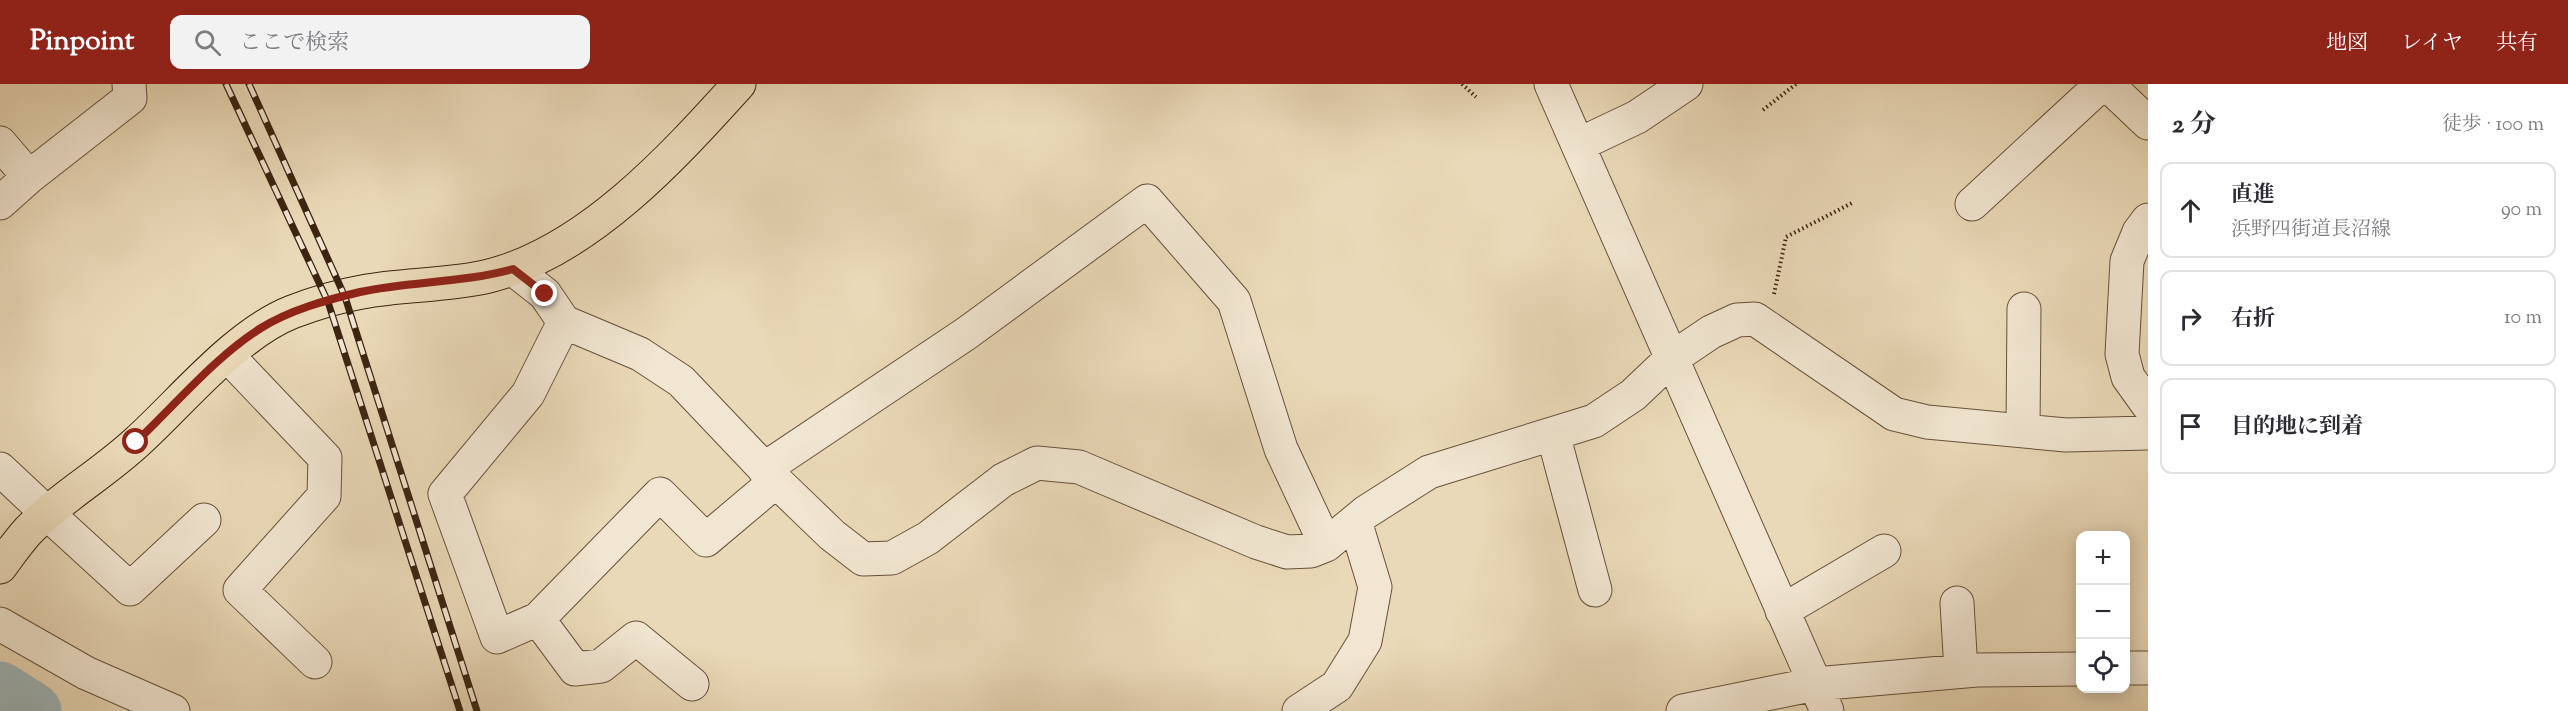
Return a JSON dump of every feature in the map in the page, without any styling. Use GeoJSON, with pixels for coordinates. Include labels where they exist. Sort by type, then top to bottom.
{"type":"FeatureCollection","features":[{"type":"Feature","properties":{"kind":"main road"},"geometry":{"type":"LineString","coordinates":[[0,567],[28,531],[136,442],[260,329],[291,313],[361,292],[486,277],[513,269],[563,245],[618,204],[692,137],[739,84]]}},
{"type":"Feature","properties":{"kind":"street"},"geometry":{"type":"LineString","coordinates":[[0,202],[130,98],[129,84]]}},
{"type":"Feature","properties":{"kind":"street"},"geometry":{"type":"LineString","coordinates":[[1551,84],[1821,697]]}},
{"type":"Feature","properties":{"kind":"street"},"geometry":{"type":"LineString","coordinates":[[1578,144],[1637,117],[1686,84]]}},
{"type":"Feature","properties":{"kind":"street"},"geometry":{"type":"LineString","coordinates":[[1972,204],[2102,84]]}},
{"type":"Feature","properties":{"kind":"street"},"geometry":{"type":"LineString","coordinates":[[2107,84],[2148,123]]}},
{"type":"Feature","properties":{"kind":"street"},"geometry":{"type":"LineString","coordinates":[[0,143],[29,177]]}},
{"type":"Feature","properties":{"kind":"street"},"geometry":{"type":"LineString","coordinates":[[564,322],[528,394],[445,494],[497,637],[538,619],[660,494],[706,540],[770,475],[1147,201],[1233,301],[1281,448],[1326,545]]}},
{"type":"Feature","properties":{"kind":"street"},"geometry":{"type":"LineString","coordinates":[[2148,220],[2139,232],[2127,261],[2122,354],[2128,377],[2148,405]]}},
{"type":"Feature","properties":{"kind":"street"},"geometry":{"type":"LineString","coordinates":[[513,269],[545,294],[564,322],[640,354],[681,381],[770,475],[832,535],[862,559],[892,558],[919,543],[1003,480],[1037,463],[1079,467],[1256,542],[1287,552],[1311,551],[1326,545],[1355,521],[1429,471],[1594,421],[1632,395],[1671,358],[1712,332],[1737,320],[1755,318],[1894,414],[1927,422],[2023,430],[2108,436],[2148,433]]}},
{"type":"Feature","properties":{"kind":"street"},"geometry":{"type":"LineString","coordinates":[[2023,430],[2024,309]]}},
{"type":"Feature","properties":{"kind":"street"},"geometry":{"type":"LineString","coordinates":[[228,356],[325,458],[324,496],[240,590],[315,662]]}},
{"type":"Feature","properties":{"kind":"street"},"geometry":{"type":"LineString","coordinates":[[1552,434],[1595,590]]}},
{"type":"Feature","properties":{"kind":"street"},"geometry":{"type":"LineString","coordinates":[[0,469],[130,589],[204,520]]}},
{"type":"Feature","properties":{"kind":"street"},"geometry":{"type":"LineString","coordinates":[[1299,711],[1337,686],[1365,641],[1375,587],[1355,521]]}},
{"type":"Feature","properties":{"kind":"street"},"geometry":{"type":"LineString","coordinates":[[1782,611],[1884,552]]}},
{"type":"Feature","properties":{"kind":"street"},"geometry":{"type":"LineString","coordinates":[[1957,603],[1961,671]]}},
{"type":"Feature","properties":{"kind":"street"},"geometry":{"type":"LineString","coordinates":[[538,619],[575,669],[601,666],[636,639],[692,684]]}},
{"type":"Feature","properties":{"kind":"street"},"geometry":{"type":"LineString","coordinates":[[0,624],[86,673],[173,711]]}},
{"type":"Feature","properties":{"kind":"street"},"geometry":{"type":"LineString","coordinates":[[2130,668],[2148,668]]}},
{"type":"Feature","properties":{"kind":"street"},"geometry":{"type":"LineString","coordinates":[[1683,711],[1821,697],[1961,671],[2076,669]]}},
{"type":"Feature","properties":{"kind":"path"},"geometry":{"type":"LineString","coordinates":[[1462,84],[1476,97]]}},
{"type":"Feature","properties":{"kind":"path"},"geometry":{"type":"LineString","coordinates":[[1763,110],[1796,84]]}},
{"type":"Feature","properties":{"kind":"path"},"geometry":{"type":"LineString","coordinates":[[1768,327],[1786,237],[1854,202]]}},
{"type":"Feature","properties":{"kind":"waterway"},"geometry":{"type":"LineString","coordinates":[[0,690],[33,711]]}},
{"type":"Feature","properties":{"kind":"railway"},"geometry":{"type":"LineString","coordinates":[[226,84],[328,302],[460,711]]}},
{"type":"Feature","properties":{"kind":"railway"},"geometry":{"type":"LineString","coordinates":[[249,84],[345,297],[477,711]]}},
{"type":"Feature","properties":{"kind":"route"},"geometry":{"type":"LineString","coordinates":[[136,442],[218,363],[260,329],[291,313],[361,292],[486,277],[513,269],[545,294]]}}]}
